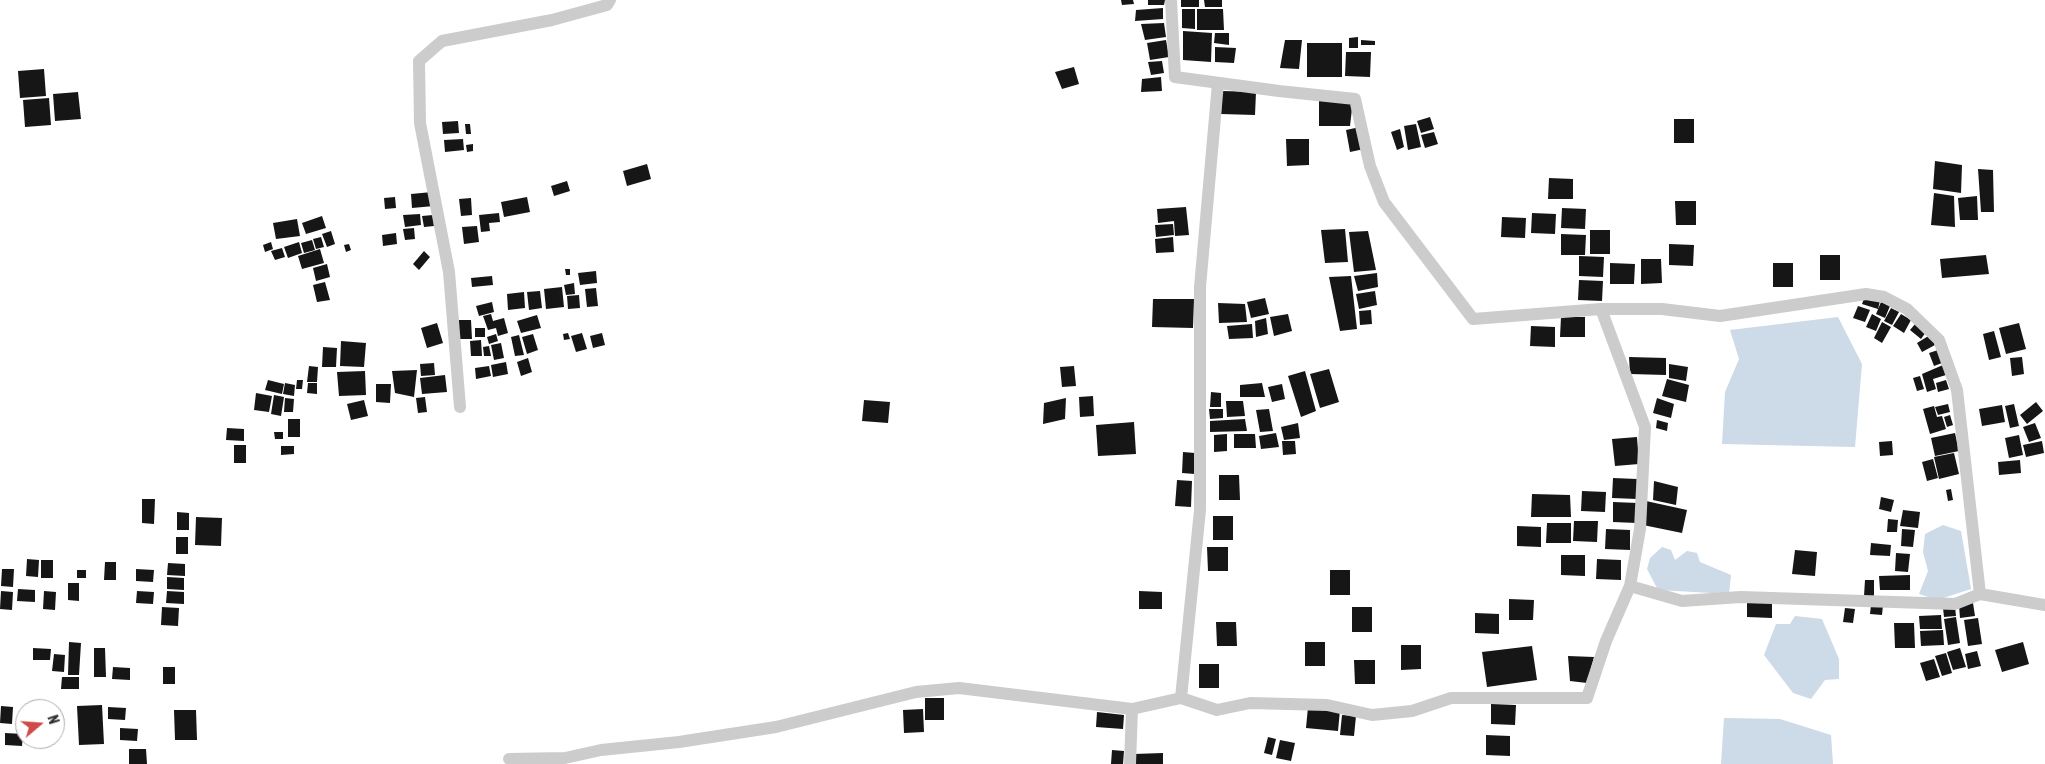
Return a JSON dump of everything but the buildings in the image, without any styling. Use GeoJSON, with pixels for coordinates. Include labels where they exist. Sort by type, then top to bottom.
{"type":"FeatureCollection","features":[{"type":"Feature","properties":{"kind":"street"},"geometry":{"type":"LineString","coordinates":[[460,407],[449,272],[420,123],[419,61],[442,41],[552,20],[607,5],[610,0]]}},
{"type":"Feature","properties":{"kind":"street"},"geometry":{"type":"LineString","coordinates":[[1171,0],[1175,77],[1355,99],[1370,166],[1384,202],[1473,319],[1601,309],[1662,309],[1720,316],[1866,294],[1884,297],[1907,309],[1940,340],[1957,390],[1980,594]]}},
{"type":"Feature","properties":{"kind":"street"},"geometry":{"type":"LineString","coordinates":[[1181,698],[1200,510],[1200,287],[1218,83]]}},
{"type":"Feature","properties":{"kind":"street"},"geometry":{"type":"LineString","coordinates":[[509,759],[565,758],[601,750],[776,727],[916,692],[959,688],[1064,703],[1132,709],[1181,698],[1217,710],[1250,703],[1327,705],[1372,715],[1412,711],[1450,698],[1587,698],[1606,642],[1630,586],[1640,530],[1645,427],[1601,309]]}},
{"type":"Feature","properties":{"kind":"street"},"geometry":{"type":"LineString","coordinates":[[1630,586],[1682,601],[1740,597],[1955,604],[1980,594],[2045,605]]}},
{"type":"Feature","properties":{"kind":"street"},"geometry":{"type":"LineString","coordinates":[[1130,764],[1132,709]]}},
{"type":"Feature","properties":{"kind":"water"},"geometry":{"type":"Polygon","coordinates":[[[1838,317],[1862,364],[1855,447],[1722,444],[1725,392],[1739,359],[1730,330],[1838,317]]]}},
{"type":"Feature","properties":{"kind":"water"},"geometry":{"type":"Polygon","coordinates":[[[1943,525],[1961,531],[1971,589],[1937,600],[1919,594],[1928,571],[1923,552],[1925,534],[1943,525]]]}},
{"type":"Feature","properties":{"kind":"water"},"geometry":{"type":"Polygon","coordinates":[[[1662,547],[1671,550],[1675,560],[1687,551],[1697,553],[1700,562],[1731,575],[1729,594],[1658,590],[1647,569],[1650,558],[1662,547]]]}},
{"type":"Feature","properties":{"kind":"water"},"geometry":{"type":"Polygon","coordinates":[[[1795,616],[1822,619],[1839,659],[1839,679],[1825,680],[1811,699],[1793,693],[1764,655],[1776,624],[1790,624],[1795,616]]]}},
{"type":"Feature","properties":{"kind":"water"},"geometry":{"type":"Polygon","coordinates":[[[1724,718],[1780,719],[1831,735],[1833,764],[1721,764],[1724,718]]]}}]}
